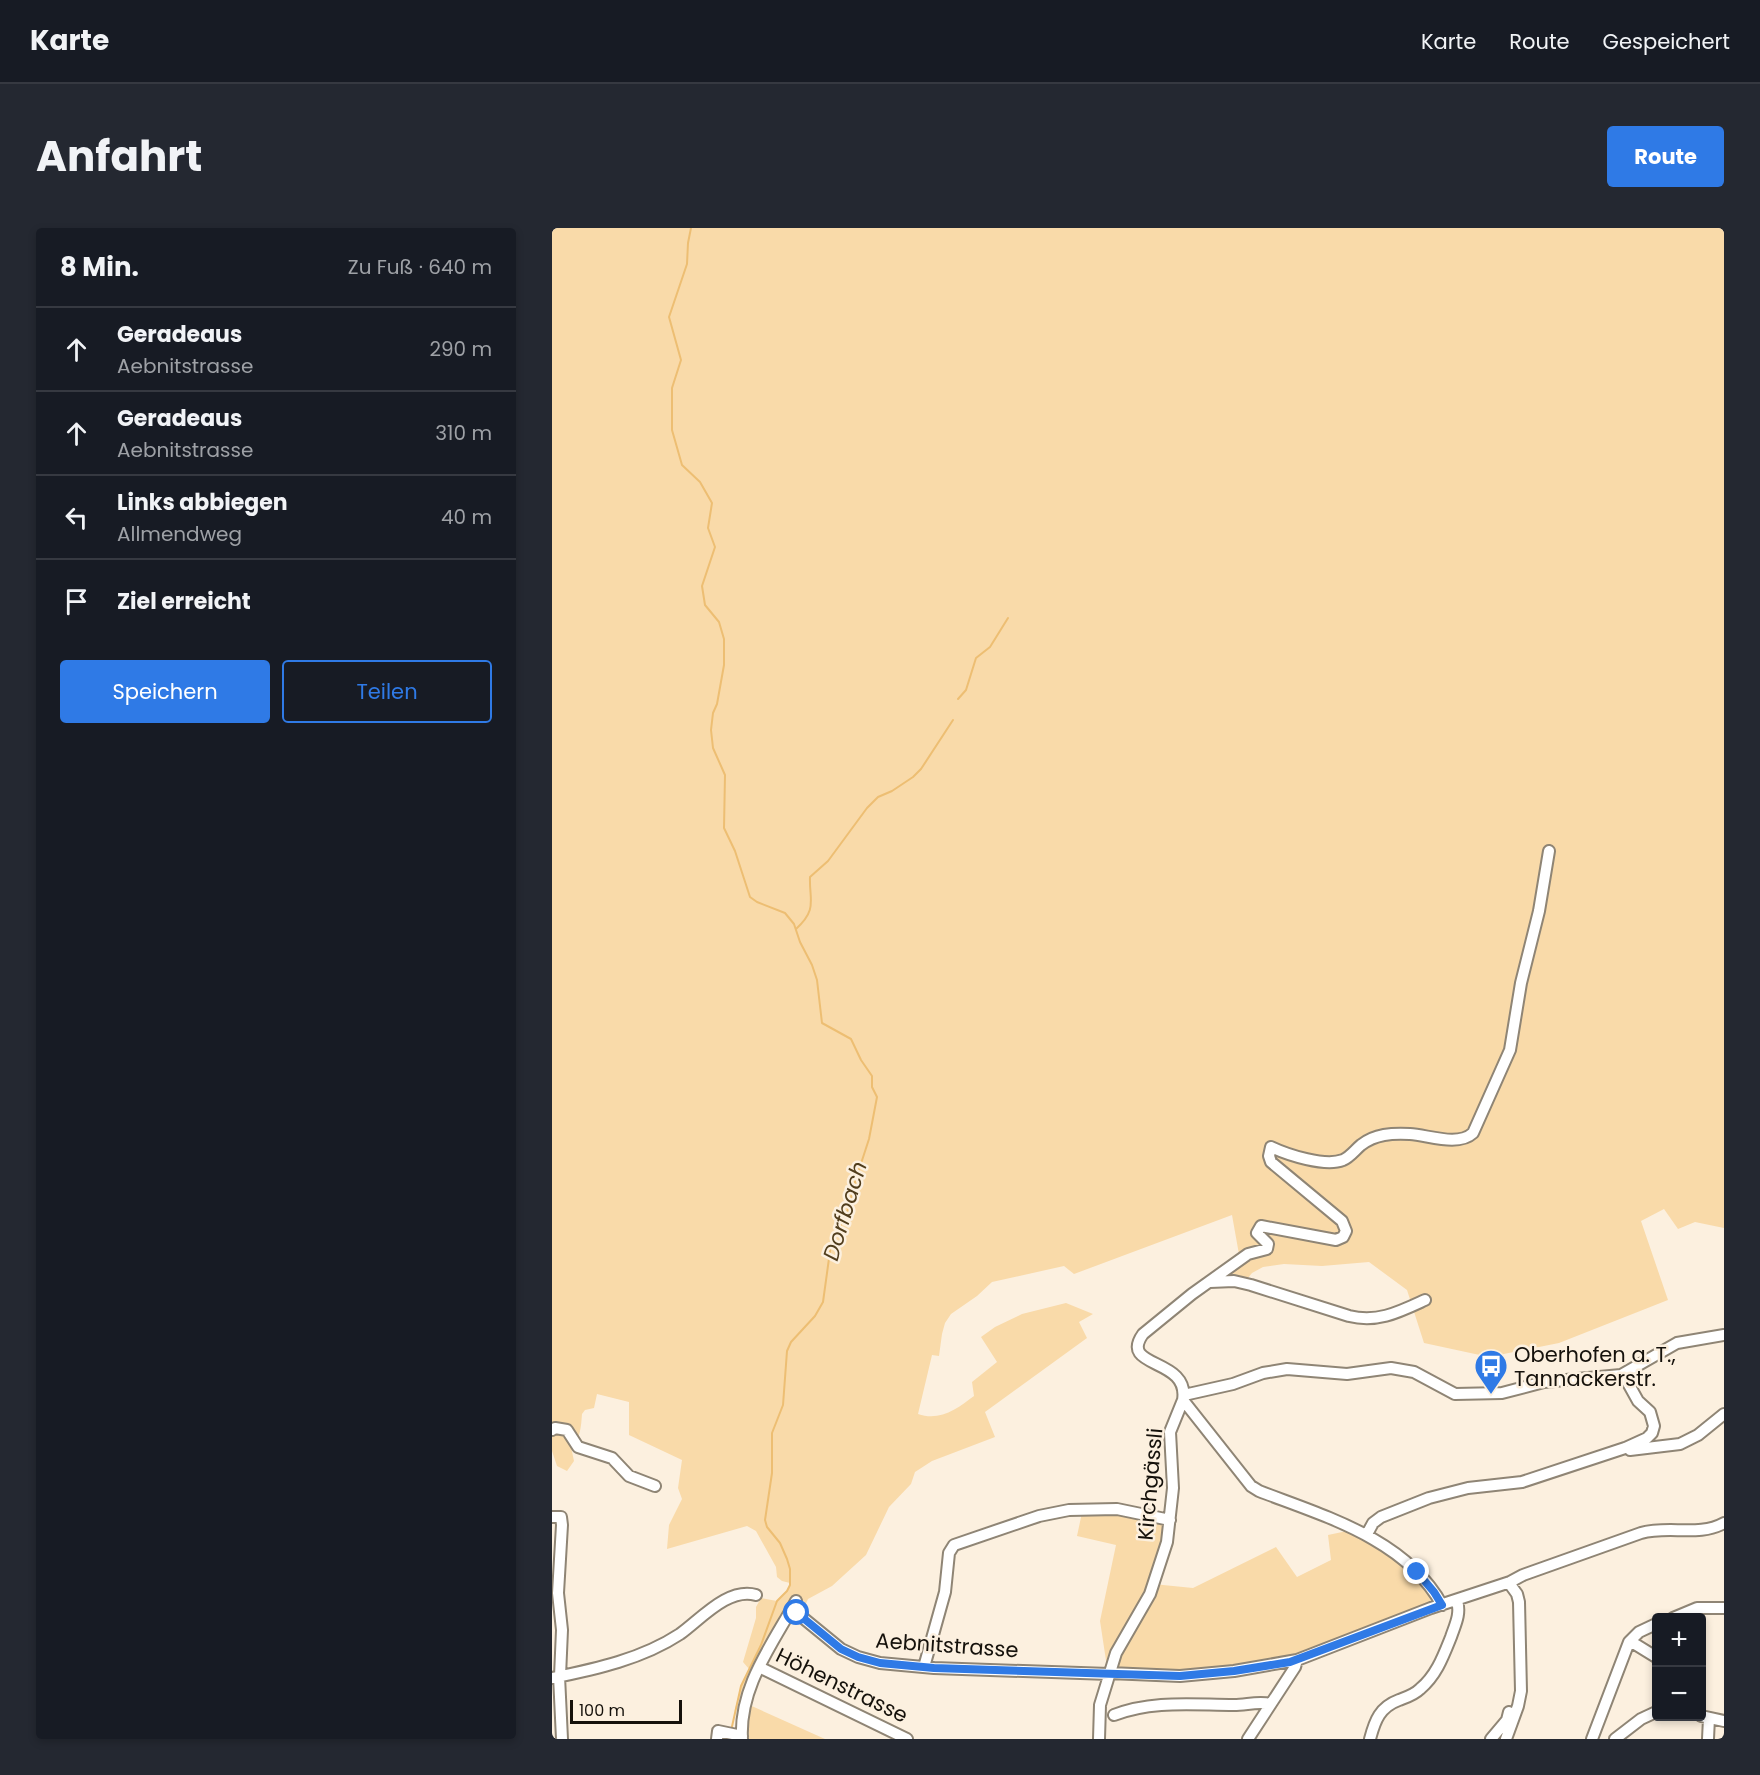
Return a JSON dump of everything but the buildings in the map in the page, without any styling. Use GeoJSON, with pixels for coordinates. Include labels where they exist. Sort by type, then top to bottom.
{"type":"FeatureCollection","features":[{"type":"Feature","properties":{"kind":"street"},"geometry":{"type":"LineString","coordinates":[[1442,1605],[1417,1572],[1367,1534],[1255,1489],[1184,1398],[1176,1376],[1168,1369],[1143,1358],[1139,1351],[1139,1342],[1143,1334],[1209,1282],[1251,1252],[1262,1252],[1267,1249],[1268,1244],[1257,1233],[1262,1226],[1336,1240],[1342,1238],[1346,1233],[1344,1224],[1335,1214],[1271,1162],[1269,1156],[1271,1147],[1291,1156],[1336,1162],[1347,1158],[1368,1140],[1383,1135],[1410,1134],[1457,1140],[1473,1133],[1510,1050],[1521,983],[1539,911],[1549,851]]}},
{"type":"Feature","properties":{"kind":"street"},"geometry":{"type":"LineString","coordinates":[[1209,1282],[1244,1283],[1349,1316],[1363,1318],[1379,1319],[1396,1314],[1425,1300]]}},
{"type":"Feature","properties":{"kind":"street"},"geometry":{"type":"LineString","coordinates":[[1184,1398],[1263,1373],[1287,1369],[1347,1374],[1391,1368],[1403,1369],[1414,1372],[1449,1391],[1470,1395],[1502,1393],[1544,1382],[1623,1374],[1677,1343],[1724,1335]]}},
{"type":"Feature","properties":{"kind":"street"},"geometry":{"type":"LineString","coordinates":[[1367,1534],[1373,1523],[1381,1517],[1429,1498],[1468,1488],[1522,1482],[1625,1448],[1647,1438],[1654,1426],[1650,1412],[1638,1401],[1623,1374]]}},
{"type":"Feature","properties":{"kind":"street","name":"Kirchgässli"},"geometry":{"type":"LineString","coordinates":[[1099,1739],[1100,1705],[1109,1674],[1120,1646],[1150,1594],[1168,1537],[1173,1488],[1170,1432],[1184,1398]]}},
{"type":"Feature","properties":{"kind":"street"},"geometry":{"type":"LineString","coordinates":[[1625,1448],[1633,1450],[1680,1444],[1698,1435],[1724,1414]]}},
{"type":"Feature","properties":{"kind":"street"},"geometry":{"type":"LineString","coordinates":[[552,1430],[555,1428],[567,1430],[578,1447],[612,1458],[629,1476],[655,1486]]}},
{"type":"Feature","properties":{"kind":"street"},"geometry":{"type":"LineString","coordinates":[[924,1667],[945,1592],[949,1553],[954,1545],[1039,1516],[1069,1510],[1117,1509],[1170,1520]]}},
{"type":"Feature","properties":{"kind":"street"},"geometry":{"type":"LineString","coordinates":[[557,1517],[558,1593],[562,1630],[557,1677],[562,1739]]}},
{"type":"Feature","properties":{"kind":"street","name":"Aebnitstrasse"},"geometry":{"type":"LineString","coordinates":[[797,1613],[841,1649],[880,1663],[924,1667],[1163,1676],[1213,1674],[1297,1660],[1442,1605],[1509,1583],[1523,1575],[1647,1532],[1706,1529],[1724,1523]]}},
{"type":"Feature","properties":{"kind":"street"},"geometry":{"type":"LineString","coordinates":[[1506,1739],[1518,1706],[1521,1685],[1518,1594],[1509,1583]]}},
{"type":"Feature","properties":{"kind":"street"},"geometry":{"type":"LineString","coordinates":[[557,1677],[631,1658],[673,1638],[727,1599],[746,1594],[756,1595]]}},
{"type":"Feature","properties":{"kind":"street"},"geometry":{"type":"LineString","coordinates":[[729,1735],[741,1724],[752,1681],[796,1601]]}},
{"type":"Feature","properties":{"kind":"street"},"geometry":{"type":"LineString","coordinates":[[1370,1739],[1375,1719],[1385,1707],[1414,1694],[1434,1675],[1456,1622],[1459,1610],[1457,1601]]}},
{"type":"Feature","properties":{"kind":"street"},"geometry":{"type":"LineString","coordinates":[[1683,1613],[1697,1608],[1724,1608]]}},
{"type":"Feature","properties":{"kind":"street"},"geometry":{"type":"LineString","coordinates":[[1592,1739],[1630,1641],[1639,1632],[1652,1626]]}},
{"type":"Feature","properties":{"kind":"street"},"geometry":{"type":"LineString","coordinates":[[1630,1641],[1652,1655]]}},
{"type":"Feature","properties":{"kind":"street"},"geometry":{"type":"LineString","coordinates":[[1248,1739],[1295,1667],[1297,1660]]}},
{"type":"Feature","properties":{"kind":"street","name":"Höhenstrasse"},"geometry":{"type":"LineString","coordinates":[[759,1667],[907,1739]]}},
{"type":"Feature","properties":{"kind":"street"},"geometry":{"type":"LineString","coordinates":[[1114,1715],[1141,1707],[1170,1703],[1270,1704]]}},
{"type":"Feature","properties":{"kind":"street"},"geometry":{"type":"LineString","coordinates":[[1491,1739],[1507,1720],[1512,1707],[1518,1706]]}},
{"type":"Feature","properties":{"kind":"street"},"geometry":{"type":"LineString","coordinates":[[1615,1739],[1641,1719],[1652,1714]]}},
{"type":"Feature","properties":{"kind":"street"},"geometry":{"type":"LineString","coordinates":[[1706,1716],[1724,1721]]}},
{"type":"Feature","properties":{"kind":"street"},"geometry":{"type":"LineString","coordinates":[[1705,1721],[1708,1739]]}},
{"type":"Feature","properties":{"kind":"shaded area"},"geometry":{"type":"Polygon","coordinates":[[[552,228],[1724,228],[1724,1228],[1695,1222],[1678,1229],[1664,1209],[1641,1221],[1668,1300],[1559,1343],[1489,1357],[1424,1343],[1407,1290],[1369,1262],[1322,1266],[1284,1264],[1263,1267],[1252,1273],[1244,1283],[1221,1281],[1240,1260],[1232,1215],[1074,1274],[1064,1266],[992,1282],[977,1296],[951,1314],[945,1323],[939,1356],[932,1355],[918,1414],[941,1415],[974,1396],[972,1382],[997,1362],[981,1337],[995,1327],[1022,1314],[1066,1303],[1093,1314],[1079,1322],[1087,1338],[985,1412],[995,1437],[932,1461],[915,1472],[911,1484],[889,1507],[866,1555],[832,1586],[808,1599],[804,1608],[784,1623],[744,1686],[734,1713],[741,1686],[749,1669],[743,1662],[756,1618],[756,1607],[761,1598],[777,1601],[788,1589],[790,1583],[777,1577],[776,1567],[756,1531],[747,1526],[667,1549],[669,1525],[682,1499],[678,1488],[682,1460],[629,1435],[629,1402],[597,1394],[594,1408],[585,1410],[582,1414],[579,1436],[571,1447],[574,1461],[567,1471],[557,1466],[552,1451],[552,228]]]}},
{"type":"Feature","properties":{"kind":"shaded area"},"geometry":{"type":"Polygon","coordinates":[[[1083,1508],[1170,1520],[1153,1584],[1193,1588],[1276,1547],[1297,1577],[1331,1560],[1328,1535],[1347,1531],[1364,1538],[1406,1568],[1435,1600],[1303,1654],[1213,1673],[1107,1667],[1100,1621],[1116,1545],[1077,1536],[1083,1508]]]}},
{"type":"Feature","properties":{"kind":"shaded area"},"geometry":{"type":"Polygon","coordinates":[[[745,1703],[825,1739],[742,1739],[745,1703]]]}},
{"type":"Feature","properties":{"kind":"waterway","name":"Dorfbach"},"geometry":{"type":"LineString","coordinates":[[691,228],[687,264],[669,317],[681,360],[672,388],[672,430],[682,465],[700,482],[712,503],[708,528],[715,547],[702,586],[705,605],[719,622],[724,639],[724,665],[711,730],[713,748],[725,775],[724,828],[735,851],[750,897],[785,913],[794,924],[817,980],[822,1023],[851,1039],[872,1076],[872,1087],[877,1097],[869,1139],[847,1213],[831,1244],[823,1302],[815,1316],[791,1342],[787,1351],[783,1405],[772,1433],[772,1473],[765,1520],[787,1559],[790,1569],[790,1585],[777,1601],[761,1645],[741,1686],[731,1731]]}},
{"type":"Feature","properties":{"kind":"waterway"},"geometry":{"type":"LineString","coordinates":[[958,699],[966,690],[976,658],[990,647],[1008,618]]}},
{"type":"Feature","properties":{"kind":"waterway"},"geometry":{"type":"LineString","coordinates":[[796,929],[810,910],[810,877],[828,861],[867,808],[878,797],[892,791],[921,769],[953,720]]}},
{"type":"Feature","properties":{"kind":"place","name":"Oberhofen a. T., Tannackerstr."},"geometry":{"type":"Point","coordinates":[1491,1395]}},
{"type":"Feature","properties":{"kind":"route"},"geometry":{"type":"LineString","coordinates":[[797,1613],[841,1649],[880,1663],[934,1668],[1163,1676],[1213,1674],[1290,1662],[1307,1657],[1442,1605],[1417,1572]]}}]}
